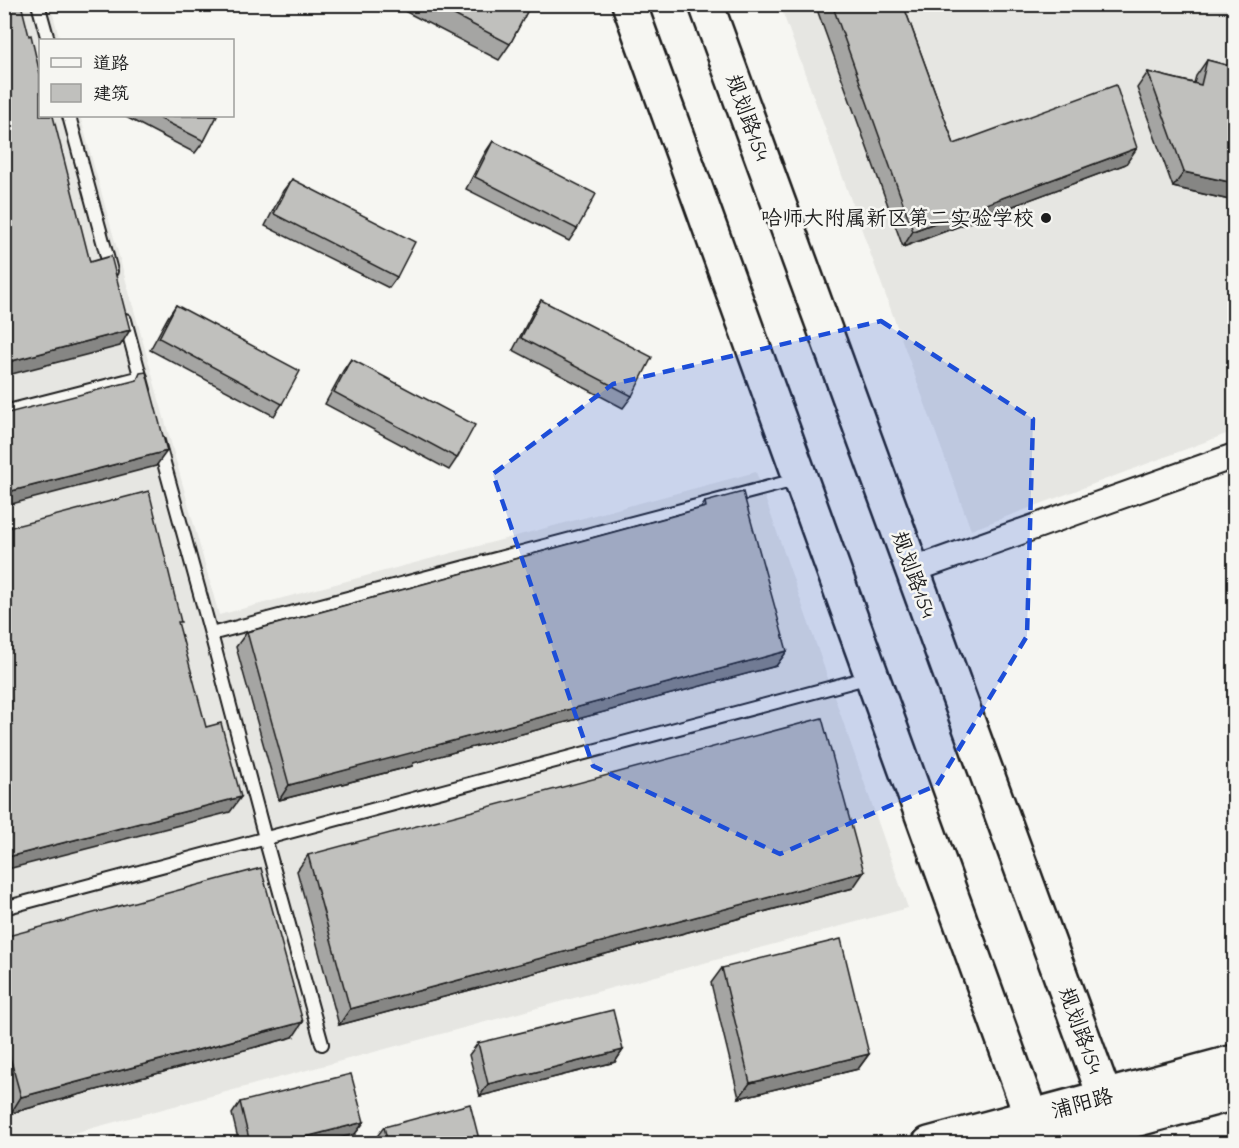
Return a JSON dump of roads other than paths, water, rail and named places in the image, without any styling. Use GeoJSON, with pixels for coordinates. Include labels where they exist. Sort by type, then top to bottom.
{"type":"FeatureCollection","features":[{"type":"Feature","properties":{"kind":"main road"},"geometry":{"type":"LineString","coordinates":[[630,4],[1039,1134]]}},
{"type":"Feature","properties":{"kind":"main road","name":"规划路154"},"geometry":{"type":"LineString","coordinates":[[706,4],[1115,1122]]}},
{"type":"Feature","properties":{"kind":"main road","name":"浦阳路"},"geometry":{"type":"LineString","coordinates":[[1115,1122],[1234,1062]]}},
{"type":"Feature","properties":{"kind":"main road","name":"浦阳路"},"geometry":{"type":"LineString","coordinates":[[929,1143],[1039,1134],[1115,1122],[1234,1093]]}},
{"type":"Feature","properties":{"kind":"street"},"geometry":{"type":"LineString","coordinates":[[913,570],[1234,456]]}},
{"type":"Feature","properties":{"kind":"lane"},"geometry":{"type":"LineString","coordinates":[[38,4],[48,39]]}},
{"type":"Feature","properties":{"kind":"lane"},"geometry":{"type":"LineString","coordinates":[[69,117],[116,286]]}},
{"type":"Feature","properties":{"kind":"lane"},"geometry":{"type":"LineString","coordinates":[[122,309],[147,399]]}},
{"type":"Feature","properties":{"kind":"lane"},"geometry":{"type":"LineString","coordinates":[[4,412],[141,377]]}},
{"type":"Feature","properties":{"kind":"lane"},"geometry":{"type":"LineString","coordinates":[[156,433],[212,634],[264,838],[322,1044]]}},
{"type":"Feature","properties":{"kind":"lane"},"geometry":{"type":"LineString","coordinates":[[212,634],[801,478]]}},
{"type":"Feature","properties":{"kind":"lane"},"geometry":{"type":"LineString","coordinates":[[4,908],[872,676]]}},
{"type":"Feature","properties":{"kind":"place","name":"哈师大附属新区第二实验学校"},"geometry":{"type":"Point","coordinates":[1046,218]}}]}
